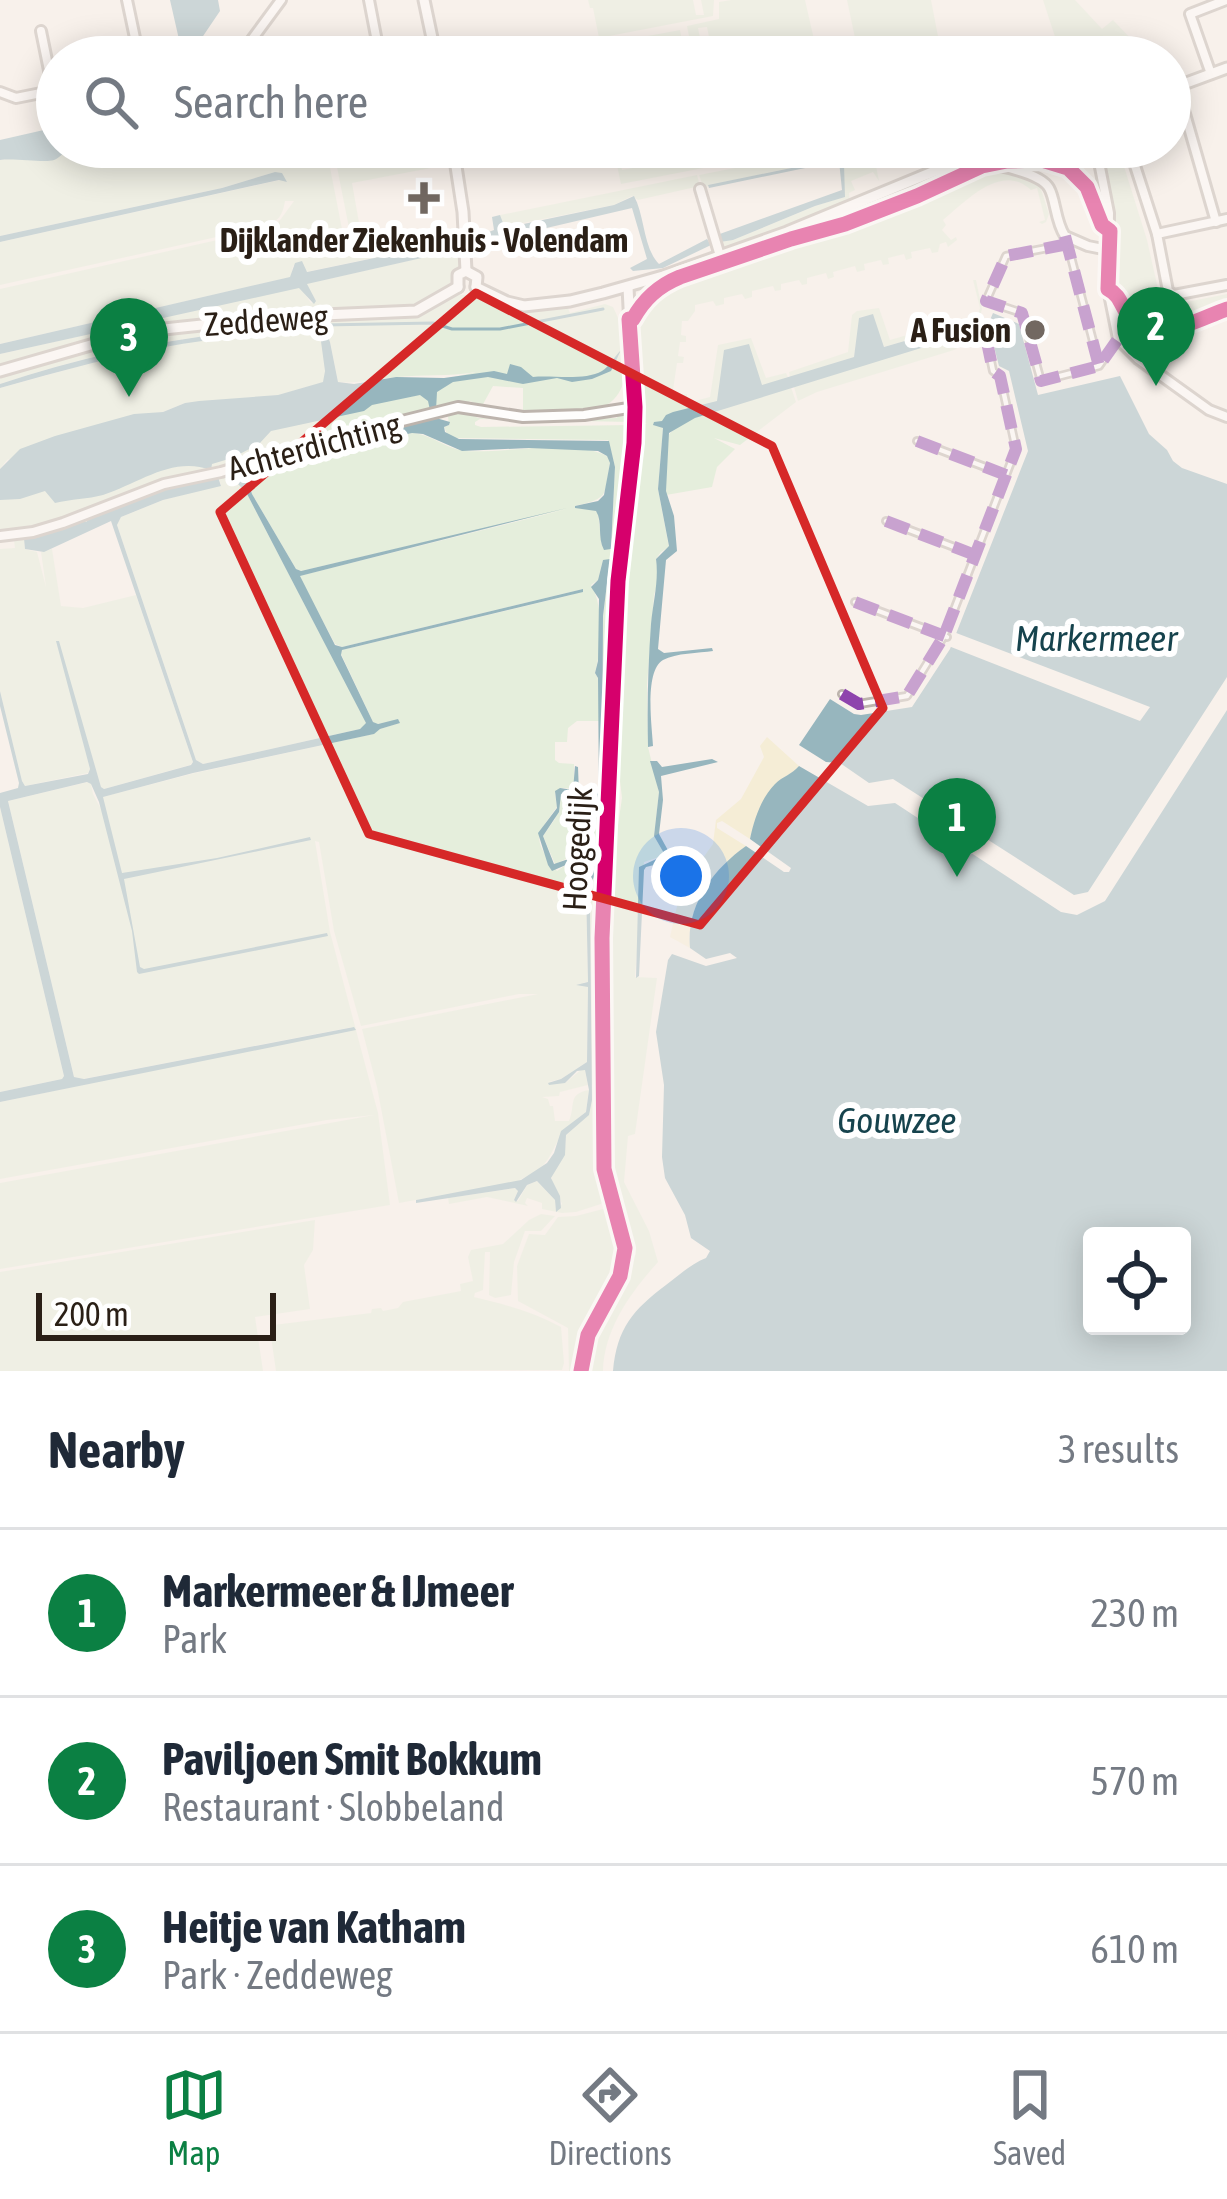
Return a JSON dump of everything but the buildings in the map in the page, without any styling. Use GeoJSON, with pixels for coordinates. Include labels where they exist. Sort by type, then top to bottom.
{"type":"FeatureCollection","features":[{"type":"Feature","properties":{"kind":"street"},"geometry":{"type":"LineString","coordinates":[[128,0],[136,36]]}},
{"type":"Feature","properties":{"kind":"street"},"geometry":{"type":"LineString","coordinates":[[255,36],[281,0]]}},
{"type":"Feature","properties":{"kind":"street"},"geometry":{"type":"LineString","coordinates":[[369,0],[376,36]]}},
{"type":"Feature","properties":{"kind":"street"},"geometry":{"type":"LineString","coordinates":[[424,0],[432,36]]}},
{"type":"Feature","properties":{"kind":"street"},"geometry":{"type":"LineString","coordinates":[[1211,74],[1190,14],[1226,0]]}},
{"type":"Feature","properties":{"kind":"street"},"geometry":{"type":"LineString","coordinates":[[41,32],[42,36]]}},
{"type":"Feature","properties":{"kind":"street"},"geometry":{"type":"LineString","coordinates":[[1191,82],[1227,68]]}},
{"type":"Feature","properties":{"kind":"street"},"geometry":{"type":"LineString","coordinates":[[0,92],[16,98],[36,94]]}},
{"type":"Feature","properties":{"kind":"street"},"geometry":{"type":"LineString","coordinates":[[1157,234],[1222,220],[1191,135]]}},
{"type":"Feature","properties":{"kind":"street"},"geometry":{"type":"LineString","coordinates":[[456,168],[466,271]]}},
{"type":"Feature","properties":{"kind":"street"},"geometry":{"type":"LineString","coordinates":[[476,287],[524,306],[570,301],[720,256],[944,168]]}},
{"type":"Feature","properties":{"kind":"street"},"geometry":{"type":"LineString","coordinates":[[840,212],[872,214],[977,168]]}},
{"type":"Feature","properties":{"kind":"street"},"geometry":{"type":"LineString","coordinates":[[1005,168],[1049,188],[1100,366]]}},
{"type":"Feature","properties":{"kind":"street"},"geometry":{"type":"LineString","coordinates":[[1100,168],[1109,213],[1108,289],[1116,334],[1138,359],[1227,417]]}},
{"type":"Feature","properties":{"kind":"street"},"geometry":{"type":"LineString","coordinates":[[1136,168],[1170,293],[1227,285]]}},
{"type":"Feature","properties":{"kind":"street"},"geometry":{"type":"LineString","coordinates":[[700,189],[720,256]]}},
{"type":"Feature","properties":{"kind":"street"},"geometry":{"type":"LineString","coordinates":[[1108,250],[1066,240],[1006,256],[986,301],[1022,313],[1041,381],[1100,366],[1116,334]]}},
{"type":"Feature","properties":{"kind":"street"},"geometry":{"type":"LineString","coordinates":[[466,271],[477,277],[476,287]]}},
{"type":"Feature","properties":{"kind":"street"},"geometry":{"type":"LineString","coordinates":[[466,271],[458,275],[458,287],[466,292],[476,287]]}},
{"type":"Feature","properties":{"kind":"street","name":"Hoogedijk"},"geometry":{"type":"LineString","coordinates":[[581,1371],[591,1328],[620,1276],[625,1256],[623,1232],[604,1169],[602,923],[618,581],[633,458],[628,286]]}},
{"type":"Feature","properties":{"kind":"street","name":"Zeddeweg"},"geometry":{"type":"LineString","coordinates":[[0,371],[164,329],[260,318],[416,311],[458,287]]}},
{"type":"Feature","properties":{"kind":"street"},"geometry":{"type":"LineString","coordinates":[[1108,289],[1117,293],[1129,317],[1156,331],[1227,309]]}},
{"type":"Feature","properties":{"kind":"street"},"geometry":{"type":"LineString","coordinates":[[842,694],[859,704],[907,695],[946,637],[1016,449],[1000,376],[993,371],[987,342],[978,334]]}},
{"type":"Feature","properties":{"kind":"street","name":"Achterdichting"},"geometry":{"type":"LineString","coordinates":[[0,536],[63,523],[164,484],[452,408],[523,417],[584,416],[635,407]]}},
{"type":"Feature","properties":{"kind":"street"},"geometry":{"type":"LineString","coordinates":[[917,441],[1006,475]]}},
{"type":"Feature","properties":{"kind":"street"},"geometry":{"type":"LineString","coordinates":[[886,521],[975,555]]}},
{"type":"Feature","properties":{"kind":"street"},"geometry":{"type":"LineString","coordinates":[[855,602],[946,637]]}},
{"type":"Feature","properties":{"kind":"highlighted area"},"geometry":{"type":"Polygon","coordinates":[[[476,293],[772,446],[883,708],[700,925],[369,834],[220,512],[476,293]]]}},
{"type":"Feature","properties":{"kind":"green space"},"geometry":{"type":"Polygon","coordinates":[[[588,0],[693,0],[696,15],[704,15],[701,0],[714,0],[713,16],[609,36],[599,36],[588,0]]]}},
{"type":"Feature","properties":{"kind":"green space"},"geometry":{"type":"Polygon","coordinates":[[[805,0],[813,36],[709,36],[707,27],[698,28],[700,36],[689,36],[687,26],[719,19],[719,2],[805,0]]]}},
{"type":"Feature","properties":{"kind":"green space"},"geometry":{"type":"Polygon","coordinates":[[[847,0],[931,0],[938,36],[855,36],[847,0]]]}},
{"type":"Feature","properties":{"kind":"green space"},"geometry":{"type":"Polygon","coordinates":[[[1043,0],[1075,0],[1102,29],[1113,20],[1128,36],[1055,36],[1043,0]]]}},
{"type":"Feature","properties":{"kind":"green space"},"geometry":{"type":"Polygon","coordinates":[[[680,30],[681,36],[648,36],[680,30]]]}},
{"type":"Feature","properties":{"kind":"green space"},"geometry":{"type":"Polygon","coordinates":[[[36,159],[36,168],[330,168],[343,234],[302,254],[351,238],[337,168],[431,168],[352,183],[363,245],[371,250],[457,236],[457,228],[461,261],[450,283],[417,306],[182,322],[92,340],[0,366],[0,354],[300,287],[311,303],[316,301],[306,284],[456,250],[455,241],[306,272],[302,262],[293,266],[291,277],[0,344],[0,289],[275,227],[294,201],[285,201],[278,218],[262,227],[0,285],[0,242],[280,180],[275,172],[0,236],[0,160],[36,159]]]}},
{"type":"Feature","properties":{"kind":"green space"},"geometry":{"type":"Polygon","coordinates":[[[618,168],[704,168],[621,184],[618,168]]]}},
{"type":"Feature","properties":{"kind":"green space"},"geometry":{"type":"Polygon","coordinates":[[[735,168],[792,168],[704,189],[699,175],[735,168]]]}},
{"type":"Feature","properties":{"kind":"green space"},"geometry":{"type":"Polygon","coordinates":[[[843,168],[876,168],[879,181],[873,172],[851,181],[855,190],[849,193],[850,204],[729,249],[720,247],[717,235],[733,240],[844,197],[843,168]]]}},
{"type":"Feature","properties":{"kind":"green space"},"geometry":{"type":"Polygon","coordinates":[[[993,168],[1040,186],[1049,214],[1046,222],[1039,222],[1045,220],[1037,188],[1008,180],[996,182],[943,220],[942,230],[957,240],[948,247],[946,242],[940,244],[938,252],[930,248],[911,252],[912,258],[906,260],[904,254],[888,258],[889,264],[881,260],[864,264],[865,270],[857,272],[855,266],[833,272],[834,277],[828,279],[826,273],[807,278],[807,284],[799,280],[781,284],[781,290],[773,286],[752,291],[752,297],[745,299],[742,294],[724,298],[724,304],[716,306],[713,301],[695,305],[688,321],[682,321],[681,335],[686,342],[680,342],[678,356],[684,357],[683,363],[677,363],[673,390],[677,395],[687,394],[687,403],[710,397],[718,345],[751,338],[766,378],[786,373],[788,377],[654,424],[663,428],[658,489],[669,547],[656,559],[659,579],[647,685],[648,747],[659,792],[654,836],[665,855],[644,862],[635,977],[657,978],[624,1182],[649,1231],[658,1262],[621,1312],[608,1340],[603,1371],[585,1371],[590,1341],[636,1254],[608,1168],[606,920],[611,833],[617,832],[622,798],[616,746],[619,631],[638,424],[647,424],[638,421],[634,322],[652,295],[664,287],[867,219],[993,168]]]}},
{"type":"Feature","properties":{"kind":"green space"},"geometry":{"type":"Polygon","coordinates":[[[1103,168],[1125,168],[1158,289],[1176,304],[1227,294],[1227,304],[1160,326],[1145,321],[1110,276],[1116,230],[1103,168]]]}},
{"type":"Feature","properties":{"kind":"green space"},"geometry":{"type":"Polygon","coordinates":[[[697,175],[700,186],[638,200],[632,196],[614,205],[503,227],[500,215],[697,175]]]}},
{"type":"Feature","properties":{"kind":"green space"},"geometry":{"type":"Polygon","coordinates":[[[973,280],[982,309],[978,323],[884,347],[873,315],[860,317],[854,357],[790,377],[789,372],[848,352],[852,315],[857,311],[879,308],[890,340],[977,318],[980,308],[973,280]]]}},
{"type":"Feature","properties":{"kind":"green space"},"geometry":{"type":"Polygon","coordinates":[[[457,295],[481,295],[519,311],[568,308],[570,313],[605,304],[613,307],[626,352],[624,383],[606,405],[591,411],[523,414],[523,388],[493,386],[482,406],[470,401],[448,403],[436,410],[173,477],[44,526],[0,532],[0,480],[476,372],[338,382],[323,325],[142,346],[0,384],[0,375],[94,348],[184,331],[278,321],[418,316],[457,295]]]}},
{"type":"Feature","properties":{"kind":"green space"},"geometry":{"type":"Polygon","coordinates":[[[317,330],[324,382],[279,395],[185,403],[163,412],[129,416],[7,460],[0,469],[0,388],[135,351],[317,330]]]}},
{"type":"Feature","properties":{"kind":"green space"},"geometry":{"type":"Polygon","coordinates":[[[974,330],[969,341],[954,350],[798,401],[794,387],[974,330]]]}},
{"type":"Feature","properties":{"kind":"green space"},"geometry":{"type":"Polygon","coordinates":[[[791,387],[796,402],[740,445],[714,438],[735,449],[717,467],[712,487],[666,495],[666,450],[674,429],[704,414],[791,387]]]}},
{"type":"Feature","properties":{"kind":"green space"},"geometry":{"type":"Polygon","coordinates":[[[463,410],[478,418],[519,420],[480,419],[475,425],[481,427],[631,425],[614,589],[609,740],[602,741],[603,616],[610,560],[603,560],[598,580],[591,585],[600,615],[595,673],[600,721],[577,721],[568,728],[567,742],[555,742],[555,760],[574,764],[574,789],[555,793],[557,807],[539,839],[557,871],[586,861],[590,869],[586,887],[588,982],[583,983],[588,987],[587,1062],[548,1082],[565,1083],[582,1069],[588,1085],[542,1097],[553,1106],[555,1121],[569,1121],[575,1097],[589,1090],[586,1112],[565,1129],[542,1166],[516,1182],[399,1203],[362,1029],[538,994],[361,1026],[334,931],[319,842],[315,841],[330,932],[378,1113],[390,1205],[0,1269],[0,1183],[374,1115],[0,1179],[0,1102],[355,1029],[74,1077],[8,801],[88,782],[110,826],[102,797],[373,734],[398,720],[373,722],[342,650],[583,589],[342,647],[335,644],[299,576],[567,509],[301,571],[252,494],[248,485],[257,475],[412,433],[466,451],[579,448],[610,458],[606,489],[600,498],[575,506],[598,513],[602,546],[611,548],[615,467],[608,440],[454,438],[444,427],[452,412],[463,410]]]}},
{"type":"Feature","properties":{"kind":"green space"},"geometry":{"type":"Polygon","coordinates":[[[618,414],[631,416],[631,422],[527,420],[617,418],[618,414]]]}},
{"type":"Feature","properties":{"kind":"green space"},"geometry":{"type":"Polygon","coordinates":[[[226,476],[246,492],[367,724],[203,764],[196,760],[117,525],[121,517],[163,500],[221,485],[218,477],[226,476]]]}},
{"type":"Feature","properties":{"kind":"green space"},"geometry":{"type":"Polygon","coordinates":[[[24,539],[25,549],[37,552],[46,587],[41,552],[52,549],[61,606],[83,608],[136,595],[193,762],[190,765],[101,787],[58,641],[90,769],[25,786],[0,691],[0,549],[15,548],[14,540],[24,539]]]}},
{"type":"Feature","properties":{"kind":"green space"},"geometry":{"type":"Polygon","coordinates":[[[603,744],[609,745],[599,891],[598,1083],[591,1085],[592,859],[568,858],[555,864],[543,836],[555,819],[561,794],[586,799],[602,796],[603,744]]]}},
{"type":"Feature","properties":{"kind":"green space"},"geometry":{"type":"Polygon","coordinates":[[[0,807],[64,1076],[0,1092],[0,807]]]}},
{"type":"Feature","properties":{"kind":"green space"},"geometry":{"type":"Polygon","coordinates":[[[592,1089],[598,1091],[600,1167],[606,1196],[601,1204],[562,1213],[542,1209],[542,1203],[527,1198],[528,1206],[487,1197],[449,1204],[448,1198],[515,1188],[514,1200],[518,1201],[527,1185],[537,1181],[555,1200],[556,1211],[562,1204],[552,1174],[566,1135],[588,1115],[592,1089]]]}},
{"type":"Feature","properties":{"kind":"green space"},"geometry":{"type":"Polygon","coordinates":[[[611,1211],[620,1237],[619,1263],[585,1335],[578,1371],[569,1371],[568,1328],[518,1301],[517,1266],[529,1234],[545,1235],[558,1217],[611,1211]]]}},
{"type":"Feature","properties":{"kind":"green space"},"geometry":{"type":"Polygon","coordinates":[[[541,1214],[555,1216],[541,1231],[525,1231],[514,1262],[511,1295],[489,1295],[490,1252],[485,1252],[483,1290],[474,1297],[561,1327],[562,1370],[276,1371],[273,1325],[383,1311],[403,1302],[461,1291],[460,1284],[473,1281],[471,1250],[503,1244],[541,1214]]]}},
{"type":"Feature","properties":{"kind":"green space"},"geometry":{"type":"Polygon","coordinates":[[[315,1220],[313,1250],[304,1265],[310,1309],[255,1317],[263,1371],[0,1371],[0,1272],[315,1220]]]}},
{"type":"Feature","properties":{"kind":"sand"},"geometry":{"type":"Polygon","coordinates":[[[767,737],[799,766],[767,796],[750,839],[722,821],[717,823],[717,828],[746,846],[704,890],[692,918],[690,948],[670,937],[681,889],[713,844],[716,820],[741,799],[764,757],[760,746],[767,737]]]}},
{"type":"Feature","properties":{"kind":"water"},"geometry":{"type":"Polygon","coordinates":[[[170,0],[218,0],[220,11],[203,36],[178,36],[170,0]]]}},
{"type":"Feature","properties":{"kind":"water"},"geometry":{"type":"Polygon","coordinates":[[[36,132],[36,161],[0,160],[0,140],[36,132]]]}},
{"type":"Feature","properties":{"kind":"water"},"geometry":{"type":"Polygon","coordinates":[[[791,168],[805,168],[709,188],[791,168]]]}},
{"type":"Feature","properties":{"kind":"water"},"geometry":{"type":"Polygon","coordinates":[[[840,168],[844,168],[845,197],[733,240],[720,242],[717,235],[842,190],[840,168]]]}},
{"type":"Feature","properties":{"kind":"water"},"geometry":{"type":"Polygon","coordinates":[[[282,173],[287,182],[0,242],[0,236],[282,173]]]}},
{"type":"Feature","properties":{"kind":"water"},"geometry":{"type":"Polygon","coordinates":[[[634,196],[659,264],[707,239],[711,245],[663,268],[633,271],[630,268],[647,259],[632,208],[478,244],[478,236],[494,230],[492,217],[500,215],[505,228],[614,205],[634,196]]]}},
{"type":"Feature","properties":{"kind":"water"},"geometry":{"type":"Polygon","coordinates":[[[456,241],[457,250],[307,284],[314,304],[299,288],[0,354],[0,344],[290,277],[295,263],[302,261],[307,272],[456,241]]]}},
{"type":"Feature","properties":{"kind":"water","name":"Markermeer"},"geometry":{"type":"Polygon","coordinates":[[[993,313],[1019,324],[1038,395],[1120,376],[1149,434],[1173,461],[1227,484],[1227,677],[1088,892],[1074,895],[893,779],[869,783],[840,763],[826,762],[799,745],[830,699],[861,715],[912,707],[950,649],[1028,451],[1009,371],[999,366],[989,327],[695,418],[669,433],[666,491],[677,551],[666,560],[658,649],[664,653],[713,651],[674,656],[657,666],[650,700],[653,746],[648,747],[648,670],[656,559],[669,546],[658,489],[663,428],[654,422],[717,401],[724,350],[749,344],[762,385],[854,357],[859,318],[873,314],[884,347],[990,320],[993,313]]]}},
{"type":"Feature","properties":{"kind":"water"},"geometry":{"type":"Polygon","coordinates":[[[323,325],[338,382],[354,384],[396,377],[507,374],[510,364],[533,377],[587,376],[605,369],[621,350],[611,371],[592,379],[523,384],[488,377],[453,382],[437,392],[436,410],[430,410],[420,395],[271,431],[259,444],[212,464],[211,470],[183,466],[103,495],[55,503],[45,491],[0,500],[0,469],[20,449],[185,403],[278,395],[323,382],[325,371],[320,334],[292,332],[183,344],[0,388],[0,384],[142,346],[323,325]]]}},
{"type":"Feature","properties":{"kind":"water"},"geometry":{"type":"Polygon","coordinates":[[[436,418],[450,422],[445,432],[459,439],[609,441],[615,467],[611,549],[604,550],[602,545],[596,511],[575,508],[604,495],[610,463],[598,451],[462,451],[412,433],[257,475],[249,485],[252,494],[301,571],[567,508],[300,576],[335,645],[583,592],[342,650],[373,722],[398,719],[400,723],[374,734],[103,797],[122,873],[311,840],[124,879],[140,967],[328,936],[139,974],[132,931],[91,784],[8,801],[74,1077],[84,1079],[356,1030],[0,1102],[0,1092],[64,1076],[0,807],[0,793],[18,788],[19,783],[0,691],[25,786],[88,774],[90,769],[56,641],[101,787],[193,762],[111,521],[44,552],[25,549],[24,539],[82,519],[86,522],[163,490],[218,477],[221,486],[163,500],[121,517],[117,525],[196,760],[203,764],[360,729],[366,723],[246,492],[226,476],[436,418]]]}},
{"type":"Feature","properties":{"kind":"water"},"geometry":{"type":"Polygon","coordinates":[[[610,559],[603,616],[602,796],[586,799],[561,794],[559,812],[543,836],[554,864],[590,856],[595,875],[590,906],[592,1100],[589,1115],[566,1135],[565,1155],[551,1178],[561,1208],[556,1212],[555,1200],[537,1181],[527,1185],[516,1202],[515,1188],[416,1203],[521,1180],[547,1163],[561,1131],[586,1112],[585,1070],[565,1083],[548,1083],[587,1062],[588,987],[576,985],[588,982],[589,866],[586,861],[575,861],[552,871],[538,833],[557,808],[555,791],[573,790],[575,766],[579,794],[599,792],[595,673],[599,599],[591,587],[603,560],[610,559]]]}},
{"type":"Feature","properties":{"kind":"water","name":"Gouwzee"},"geometry":{"type":"Polygon","coordinates":[[[1227,710],[1227,1371],[613,1371],[618,1343],[636,1312],[710,1251],[691,1238],[685,1215],[665,1178],[664,1085],[656,1032],[672,954],[706,966],[737,958],[730,953],[706,959],[690,948],[692,918],[712,878],[746,846],[784,872],[791,868],[750,839],[759,810],[775,784],[799,766],[868,806],[895,803],[1061,912],[1077,915],[1105,901],[1227,710]]]}},
{"type":"Feature","properties":{"kind":"water"},"geometry":{"type":"Polygon","coordinates":[[[650,761],[662,767],[718,762],[661,776],[659,834],[670,854],[666,862],[644,870],[636,978],[639,867],[665,855],[654,836],[659,792],[650,761]]]}},
{"type":"Feature","properties":{"kind":"pier"},"geometry":{"type":"Polygon","coordinates":[[[951,631],[1150,707],[1140,721],[946,645],[951,631]]]}},
{"type":"Feature","properties":{"kind":"waterway"},"geometry":{"type":"LineString","coordinates":[[323,325],[433,323],[452,329],[500,329],[603,309]]}},
{"type":"Feature","properties":{"kind":"marked path"},"geometry":{"type":"LineString","coordinates":[[1065,236],[1099,366]]}},
{"type":"Feature","properties":{"kind":"marked path"},"geometry":{"type":"LineString","coordinates":[[1068,244],[1006,256],[986,301],[1022,313],[1041,381],[1099,366],[1118,339]]}},
{"type":"Feature","properties":{"kind":"marked path"},"geometry":{"type":"LineString","coordinates":[[842,694],[859,704],[907,696],[944,636],[1016,449],[1000,376],[993,371],[987,342],[978,335]]}},
{"type":"Feature","properties":{"kind":"marked path"},"geometry":{"type":"LineString","coordinates":[[917,441],[1006,475]]}},
{"type":"Feature","properties":{"kind":"marked path"},"geometry":{"type":"LineString","coordinates":[[886,521],[975,555]]}},
{"type":"Feature","properties":{"kind":"marked path"},"geometry":{"type":"LineString","coordinates":[[855,602],[947,637]]}},
{"type":"Feature","properties":{"kind":"cycle path"},"geometry":{"type":"LineString","coordinates":[[581,1371],[588,1335],[620,1276],[625,1248],[604,1169],[602,938],[618,581],[634,443],[629,319],[652,294],[680,277],[845,224],[978,168]]}},
{"type":"Feature","properties":{"kind":"cycle path"},"geometry":{"type":"LineString","coordinates":[[1068,168],[1087,187],[1102,225],[1110,231],[1108,289],[1132,320],[1142,327],[1166,330],[1227,309]]}},
{"type":"Feature","properties":{"kind":"place","name":"Dijklander Ziekenhuis - Volendam"},"geometry":{"type":"Point","coordinates":[424,198]}},
{"type":"Feature","properties":{"kind":"place","name":"A Fusion"},"geometry":{"type":"Point","coordinates":[1035,330]}},
{"type":"Feature","properties":{"kind":"place","name":"Paviljoen Smit Bokkum"},"geometry":{"type":"Point","coordinates":[1156,386]}},
{"type":"Feature","properties":{"kind":"place","name":"Heitje van Katham"},"geometry":{"type":"Point","coordinates":[129,397]}},
{"type":"Feature","properties":{"kind":"place","name":"Markermeer & IJmeer"},"geometry":{"type":"Point","coordinates":[957,877]}}]}
